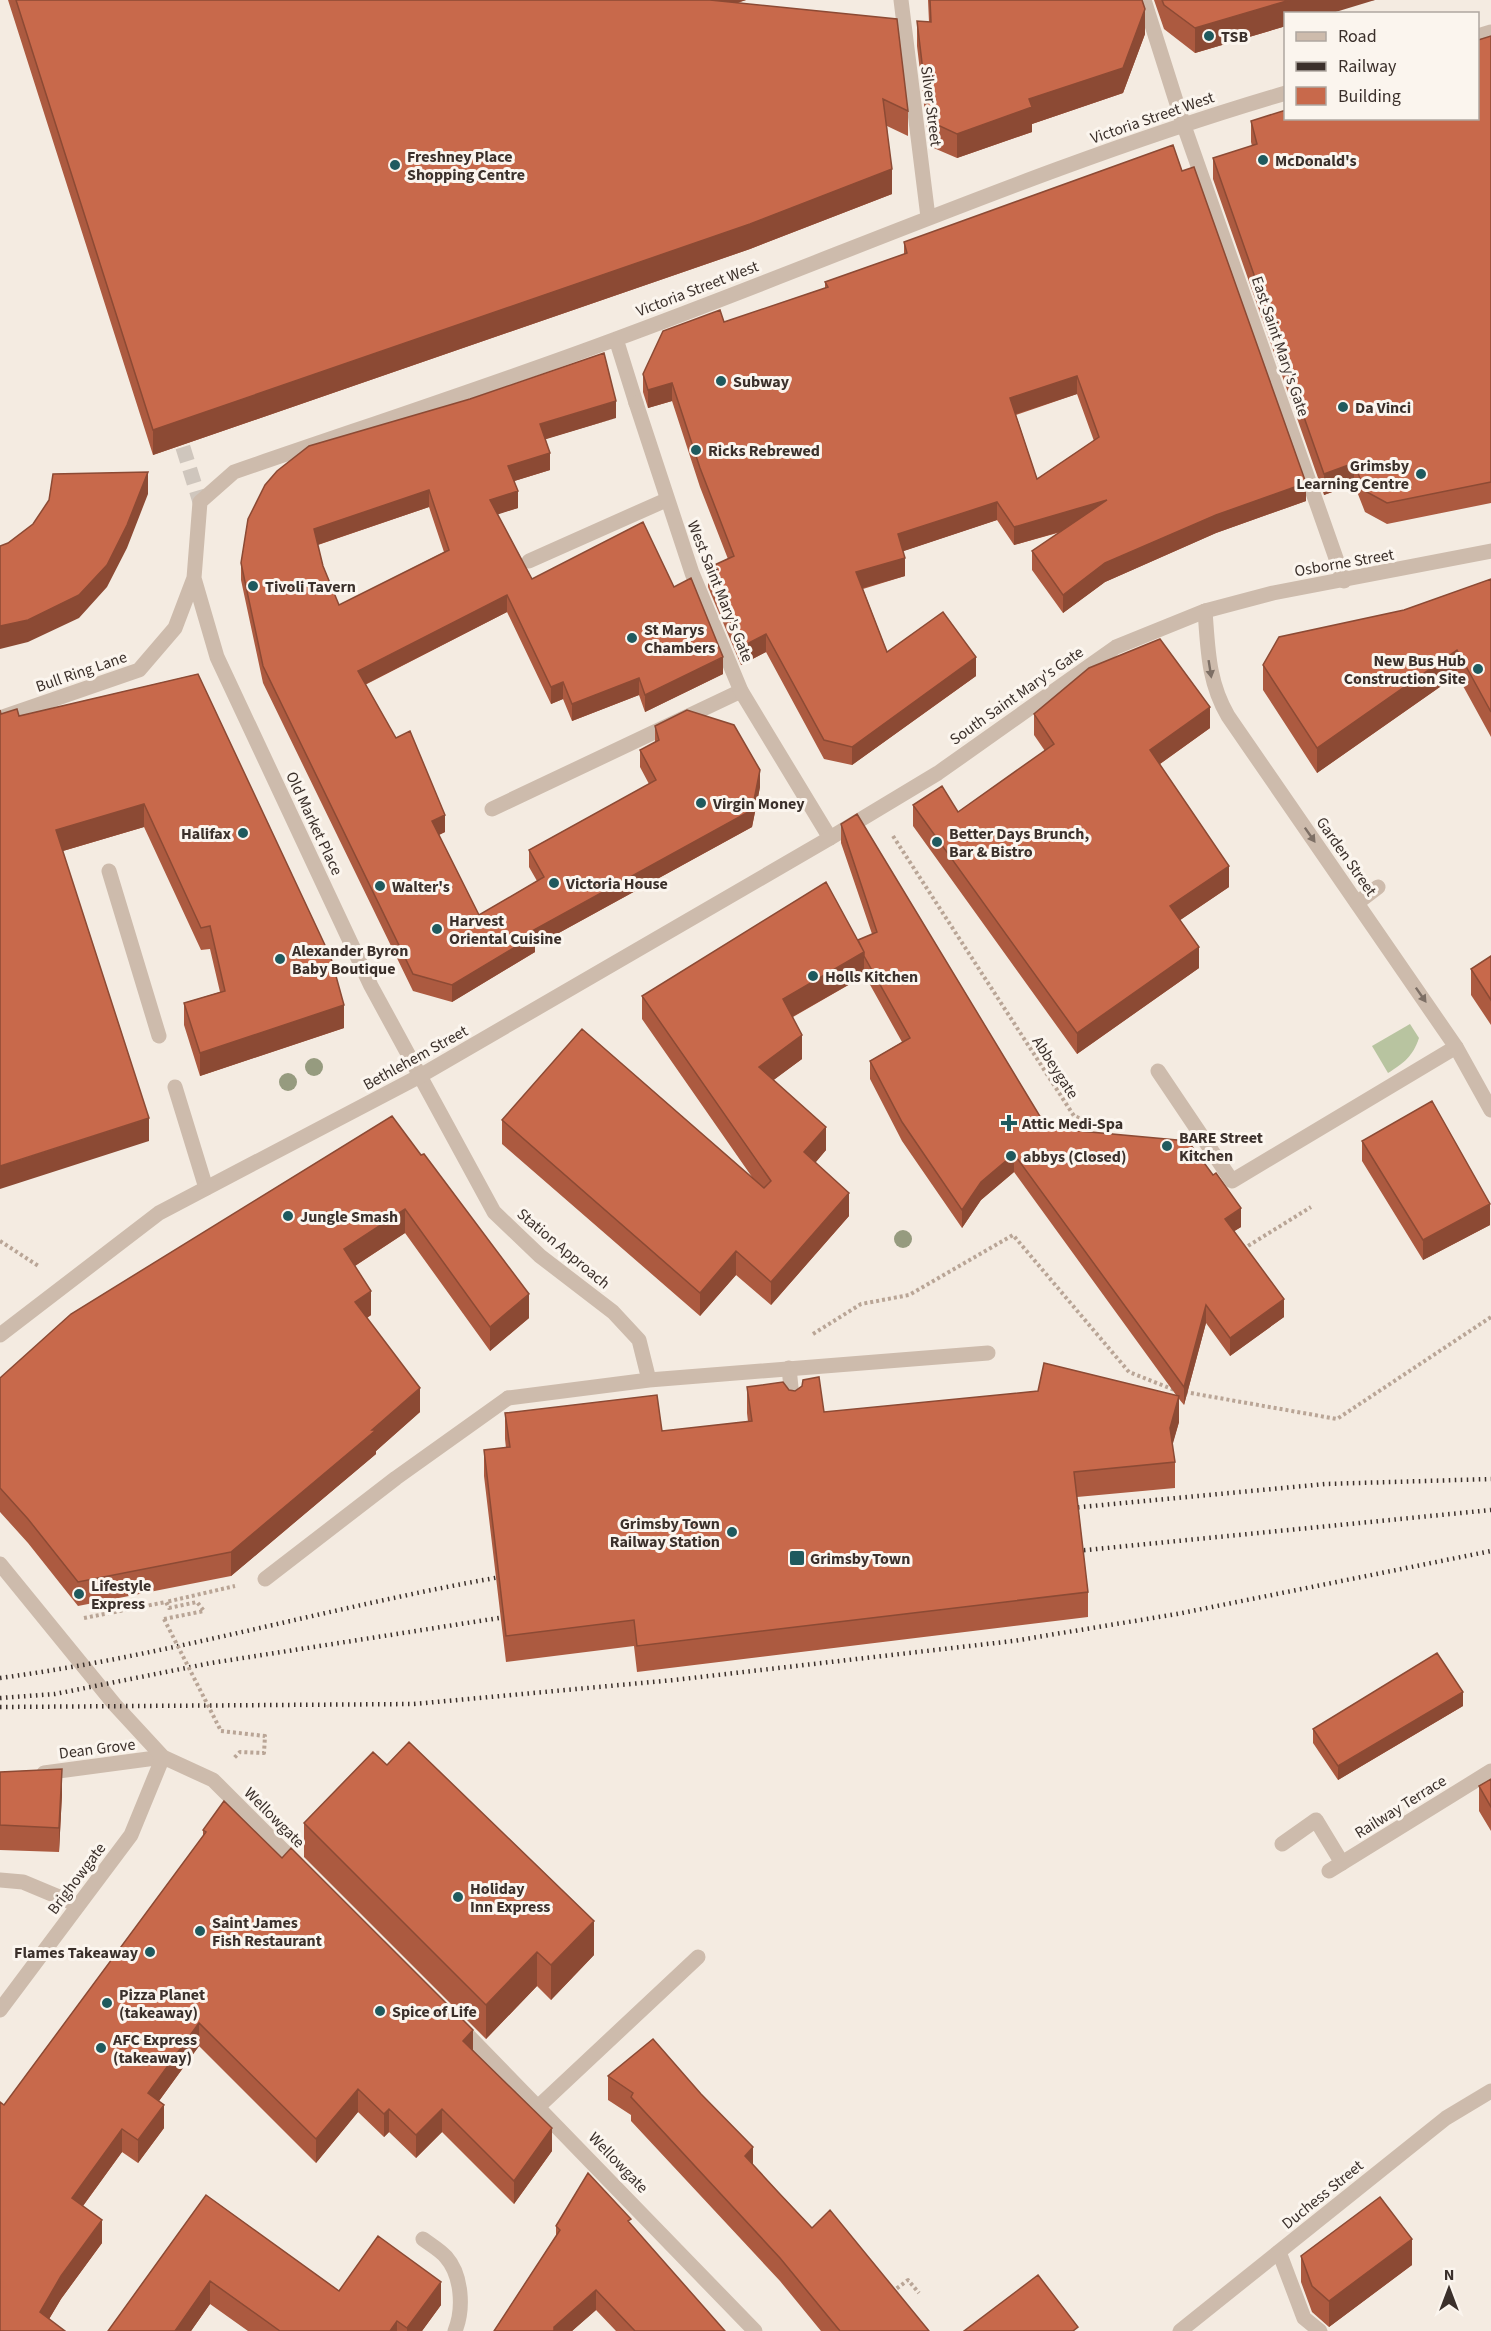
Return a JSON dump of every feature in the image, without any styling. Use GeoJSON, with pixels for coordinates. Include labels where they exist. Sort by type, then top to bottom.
{"type":"FeatureCollection","features":[{"type":"Feature","properties":{"kind":"street","name":"Silver Street"},"geometry":{"type":"LineString","coordinates":[[901,0],[928,217]]}},
{"type":"Feature","properties":{"kind":"street","name":"East Saint Mary's Gate"},"geometry":{"type":"LineString","coordinates":[[1144,0],[1183,123],[1344,581]]}},
{"type":"Feature","properties":{"kind":"street","name":"Victoria Street West"},"geometry":{"type":"LineString","coordinates":[[194,578],[200,502],[234,472],[616,339],[928,217],[1183,123],[1284,94]]}},
{"type":"Feature","properties":{"kind":"street","name":"West Saint Mary's Gate"},"geometry":{"type":"LineString","coordinates":[[616,339],[666,500],[692,573],[741,691],[830,838]]}},
{"type":"Feature","properties":{"kind":"street"},"geometry":{"type":"LineString","coordinates":[[529,561],[666,500]]}},
{"type":"Feature","properties":{"kind":"street","name":"Osborne Street"},"geometry":{"type":"LineString","coordinates":[[1204,611],[1273,593],[1491,551]]}},
{"type":"Feature","properties":{"kind":"street","name":"Bull Ring Lane"},"geometry":{"type":"LineString","coordinates":[[0,718],[139,670],[175,628],[194,578]]}},
{"type":"Feature","properties":{"kind":"street","name":"Old Market Place"},"geometry":{"type":"LineString","coordinates":[[194,578],[218,657],[371,986],[420,1076]]}},
{"type":"Feature","properties":{"kind":"street","name":"South Saint Mary's Gate"},"geometry":{"type":"LineString","coordinates":[[856,822],[938,773],[1116,647],[1204,611]]}},
{"type":"Feature","properties":{"kind":"street","name":"Garden Street"},"geometry":{"type":"LineString","coordinates":[[1204,611],[1209,670],[1216,696],[1456,1047],[1491,1110]]}},
{"type":"Feature","properties":{"kind":"street"},"geometry":{"type":"LineString","coordinates":[[492,809],[741,691]]}},
{"type":"Feature","properties":{"kind":"street","name":"Bethlehem Street"},"geometry":{"type":"LineString","coordinates":[[0,1335],[159,1213],[420,1076],[856,822]]}},
{"type":"Feature","properties":{"kind":"street"},"geometry":{"type":"LineString","coordinates":[[108,871],[159,1036]]}},
{"type":"Feature","properties":{"kind":"street"},"geometry":{"type":"LineString","coordinates":[[1357,903],[1378,888]]}},
{"type":"Feature","properties":{"kind":"street"},"geometry":{"type":"LineString","coordinates":[[1158,1071],[1232,1181],[1456,1047]]}},
{"type":"Feature","properties":{"kind":"street","name":"Station Approach"},"geometry":{"type":"LineString","coordinates":[[420,1076],[494,1212],[540,1256],[613,1312],[639,1340],[649,1380]]}},
{"type":"Feature","properties":{"kind":"street"},"geometry":{"type":"LineString","coordinates":[[175,1087],[206,1188]]}},
{"type":"Feature","properties":{"kind":"street"},"geometry":{"type":"LineString","coordinates":[[265,1580],[396,1478],[508,1398],[649,1380],[988,1353]]}},
{"type":"Feature","properties":{"kind":"street"},"geometry":{"type":"LineString","coordinates":[[789,1368],[793,1407]]}},
{"type":"Feature","properties":{"kind":"street","name":"Wellowgate"},"geometry":{"type":"LineString","coordinates":[[0,1564],[115,1705],[163,1757],[213,1780],[314,1880]]}},
{"type":"Feature","properties":{"kind":"street","name":"Dean Grove"},"geometry":{"type":"LineString","coordinates":[[23,1775],[163,1757]]}},
{"type":"Feature","properties":{"kind":"street","name":"Brighowgate"},"geometry":{"type":"LineString","coordinates":[[0,2010],[130,1835],[163,1757]]}},
{"type":"Feature","properties":{"kind":"street","name":"Railway Terrace"},"geometry":{"type":"LineString","coordinates":[[1282,1844],[1316,1820],[1335,1867],[1491,1771]]}},
{"type":"Feature","properties":{"kind":"street"},"geometry":{"type":"LineString","coordinates":[[0,1880],[23,1882],[78,1905]]}},
{"type":"Feature","properties":{"kind":"street"},"geometry":{"type":"LineString","coordinates":[[539,2106],[698,1957]]}},
{"type":"Feature","properties":{"kind":"street","name":"Wellowgate"},"geometry":{"type":"LineString","coordinates":[[447,2014],[539,2106],[755,2331]]}},
{"type":"Feature","properties":{"kind":"street","name":"Duchess Street"},"geometry":{"type":"LineString","coordinates":[[1180,2331],[1446,2118],[1491,2091]]}},
{"type":"Feature","properties":{"kind":"street"},"geometry":{"type":"LineString","coordinates":[[423,2239],[446,2257],[456,2271],[460,2307],[455,2331]]}},
{"type":"Feature","properties":{"kind":"street"},"geometry":{"type":"LineString","coordinates":[[1279,2252],[1304,2318],[1320,2331]]}},
{"type":"Feature","properties":{"kind":"path","name":"Abbeygate"},"geometry":{"type":"LineString","coordinates":[[876,810],[1074,1116],[1104,1128],[1110,1138]]}},
{"type":"Feature","properties":{"kind":"path"},"geometry":{"type":"LineString","coordinates":[[1240,1251],[1311,1207]]}},
{"type":"Feature","properties":{"kind":"path"},"geometry":{"type":"LineString","coordinates":[[789,1368],[787,1356],[817,1330],[861,1304],[909,1295],[1013,1235],[1129,1372],[1167,1389],[1296,1413],[1337,1419],[1491,1317]]}},
{"type":"Feature","properties":{"kind":"path"},"geometry":{"type":"LineString","coordinates":[[0,1241],[65,1284]]}},
{"type":"Feature","properties":{"kind":"path"},"geometry":{"type":"LineString","coordinates":[[52,1625],[265,1580]]}},
{"type":"Feature","properties":{"kind":"path"},"geometry":{"type":"LineString","coordinates":[[166,1602],[169,1608],[197,1602],[204,1611],[164,1620],[221,1731],[265,1736],[264,1753],[240,1752]]}},
{"type":"Feature","properties":{"kind":"path"},"geometry":{"type":"LineString","coordinates":[[891,2293],[908,2280],[919,2293]]}},
{"type":"Feature","properties":{"kind":"green space"},"geometry":{"type":"Polygon","coordinates":[[[1410,1024],[1419,1038],[1417,1044],[1399,1066],[1388,1073],[1372,1046],[1410,1024]]]}},
{"type":"Feature","properties":{"kind":"building","name":"Freshney Place Shopping Centre"},"geometry":{"type":"Polygon","coordinates":[[[16,0],[710,0],[897,19],[908,111],[883,99],[892,169],[750,224],[153,430],[16,0]]]}},
{"type":"Feature","properties":{"kind":"building"},"geometry":{"type":"Polygon","coordinates":[[[930,0],[1142,0],[1145,9],[1123,68],[1029,99],[1032,107],[957,134],[929,121],[917,21],[931,22],[930,0]]]}},
{"type":"Feature","properties":{"kind":"building"},"geometry":{"type":"Polygon","coordinates":[[[1162,0],[1290,0],[1195,28],[1164,5],[1162,0]]]}},
{"type":"Feature","properties":{"kind":"building"},"geometry":{"type":"Polygon","coordinates":[[[1491,36],[1491,482],[1387,503],[1365,491],[1354,463],[1324,474],[1213,158],[1257,144],[1251,121],[1284,111],[1284,120],[1479,120],[1479,40],[1491,36]]]}},
{"type":"Feature","properties":{"kind":"building"},"geometry":{"type":"Polygon","coordinates":[[[1173,145],[1182,171],[1194,167],[1306,483],[1216,515],[1105,563],[1063,595],[1032,551],[1107,500],[1014,527],[997,502],[898,534],[905,558],[856,572],[887,652],[943,612],[976,657],[852,747],[824,740],[766,634],[741,647],[708,568],[734,556],[700,468],[672,383],[648,390],[643,374],[663,331],[720,310],[724,322],[828,287],[825,282],[907,253],[904,242],[1173,145]],[[1077,376],[1010,398],[1037,479],[1099,437],[1077,376]]]}},
{"type":"Feature","properties":{"kind":"building"},"geometry":{"type":"Polygon","coordinates":[[[604,353],[616,401],[540,424],[550,453],[508,466],[518,491],[490,500],[532,579],[643,522],[674,587],[691,578],[723,657],[645,695],[639,678],[572,704],[563,682],[551,687],[507,595],[358,671],[396,738],[410,731],[445,815],[432,821],[479,915],[544,877],[529,850],[656,780],[640,750],[659,740],[655,726],[687,710],[734,725],[760,770],[752,810],[532,931],[535,935],[452,985],[413,974],[263,666],[241,563],[248,519],[265,485],[277,471],[309,446],[470,399],[604,353]],[[429,490],[314,529],[323,566],[339,605],[449,550],[429,490]]]}},
{"type":"Feature","properties":{"kind":"building"},"geometry":{"type":"Polygon","coordinates":[[[148,472],[127,525],[107,565],[79,595],[28,620],[0,626],[0,546],[8,543],[33,524],[49,500],[53,474],[148,472]]]}},
{"type":"Feature","properties":{"kind":"building"},"geometry":{"type":"Polygon","coordinates":[[[1491,579],[1491,712],[1457,650],[1317,748],[1263,665],[1279,637],[1404,610],[1491,579]]]}},
{"type":"Feature","properties":{"kind":"building"},"geometry":{"type":"Polygon","coordinates":[[[1160,639],[1210,707],[1150,750],[1229,866],[1170,906],[1199,947],[1077,1033],[913,805],[942,786],[958,812],[1054,744],[1034,714],[1089,668],[1160,639]]]}},
{"type":"Feature","properties":{"kind":"building"},"geometry":{"type":"Polygon","coordinates":[[[198,674],[331,958],[344,1005],[200,1053],[184,1003],[225,991],[210,926],[201,928],[144,804],[56,830],[149,1118],[0,1166],[0,710],[1,714],[17,709],[19,716],[198,674]]]}},
{"type":"Feature","properties":{"kind":"building"},"geometry":{"type":"Polygon","coordinates":[[[857,814],[1047,1128],[1188,1141],[1213,1175],[1216,1173],[1241,1208],[1225,1219],[1284,1299],[1230,1338],[1206,1305],[1184,1387],[1014,1154],[981,1182],[962,1210],[902,1122],[870,1061],[910,1038],[864,956],[858,940],[877,932],[841,824],[857,814]]]}},
{"type":"Feature","properties":{"kind":"building"},"geometry":{"type":"Polygon","coordinates":[[[826,882],[864,952],[783,999],[802,1035],[759,1067],[826,1127],[804,1152],[849,1193],[771,1282],[736,1251],[700,1293],[502,1120],[582,1029],[764,1188],[771,1181],[642,996],[826,882]]]}},
{"type":"Feature","properties":{"kind":"building"},"geometry":{"type":"Polygon","coordinates":[[[1491,956],[1491,1000],[1471,969],[1491,956]]]}},
{"type":"Feature","properties":{"kind":"building"},"geometry":{"type":"Polygon","coordinates":[[[1432,1101],[1490,1204],[1423,1240],[1362,1141],[1432,1101]]]}},
{"type":"Feature","properties":{"kind":"building"},"geometry":{"type":"Polygon","coordinates":[[[392,1116],[421,1155],[424,1154],[529,1294],[490,1327],[405,1209],[344,1249],[371,1291],[355,1302],[420,1388],[372,1430],[376,1430],[231,1552],[78,1582],[0,1488],[0,1378],[71,1314],[392,1116]]]}},
{"type":"Feature","properties":{"kind":"building","name":"Grimsby Town Railway Station"},"geometry":{"type":"Polygon","coordinates":[[[1044,1363],[1179,1396],[1170,1428],[1175,1462],[1074,1472],[1088,1592],[637,1646],[634,1620],[506,1636],[484,1450],[510,1447],[505,1413],[657,1395],[662,1431],[752,1421],[747,1387],[783,1382],[789,1390],[795,1391],[802,1386],[803,1380],[819,1377],[824,1412],[1038,1391],[1044,1363]]]}},
{"type":"Feature","properties":{"kind":"building"},"geometry":{"type":"Polygon","coordinates":[[[1437,1653],[1463,1692],[1338,1766],[1313,1729],[1437,1653]]]}},
{"type":"Feature","properties":{"kind":"building","name":"Holiday Inn Express"},"geometry":{"type":"Polygon","coordinates":[[[409,1742],[594,1921],[551,1965],[537,1952],[486,2005],[304,1823],[373,1752],[387,1765],[409,1742]]]}},
{"type":"Feature","properties":{"kind":"building"},"geometry":{"type":"Polygon","coordinates":[[[62,1769],[59,1828],[0,1825],[0,1772],[62,1769]]]}},
{"type":"Feature","properties":{"kind":"building"},"geometry":{"type":"Polygon","coordinates":[[[1491,1779],[1491,1807],[1479,1786],[1491,1779]]]}},
{"type":"Feature","properties":{"kind":"building"},"geometry":{"type":"Polygon","coordinates":[[[224,1801],[282,1858],[291,1848],[473,2030],[463,2041],[552,2128],[514,2181],[442,2109],[416,2135],[389,2109],[384,2114],[358,2089],[316,2139],[199,2023],[148,2093],[164,2105],[138,2140],[122,2129],[72,2198],[102,2220],[61,2276],[40,2312],[65,2331],[0,2331],[0,2102],[4,2105],[206,1832],[203,1830],[224,1801]]]}},
{"type":"Feature","properties":{"kind":"building"},"geometry":{"type":"Polygon","coordinates":[[[653,2039],[701,2094],[753,2147],[745,2156],[812,2228],[830,2210],[929,2331],[840,2331],[780,2258],[631,2097],[633,2093],[608,2076],[653,2039]]]}},
{"type":"Feature","properties":{"kind":"building"},"geometry":{"type":"Polygon","coordinates":[[[588,2173],[631,2219],[628,2221],[725,2331],[635,2331],[596,2290],[554,2327],[554,2331],[494,2331],[560,2230],[556,2226],[588,2173]]]}},
{"type":"Feature","properties":{"kind":"building"},"geometry":{"type":"Polygon","coordinates":[[[206,2195],[339,2291],[378,2236],[441,2282],[407,2328],[397,2321],[390,2331],[280,2331],[210,2281],[175,2331],[108,2331],[206,2195]]]}},
{"type":"Feature","properties":{"kind":"building"},"geometry":{"type":"Polygon","coordinates":[[[1380,2197],[1412,2239],[1329,2301],[1312,2286],[1301,2256],[1380,2197]]]}},
{"type":"Feature","properties":{"kind":"building"},"geometry":{"type":"Polygon","coordinates":[[[1038,2275],[1078,2327],[1073,2331],[964,2331],[1038,2275]]]}},
{"type":"Feature","properties":{"kind":"tunnel"},"geometry":{"type":"LineString","coordinates":[[176,425],[200,502]]}},
{"type":"Feature","properties":{"kind":"railway"},"geometry":{"type":"LineString","coordinates":[[1060,1509],[1325,1484],[1491,1479]]}},
{"type":"Feature","properties":{"kind":"railway"},"geometry":{"type":"LineString","coordinates":[[1066,1552],[1491,1510]]}},
{"type":"Feature","properties":{"kind":"railway"},"geometry":{"type":"LineString","coordinates":[[0,1707],[414,1704],[674,1680],[1013,1641],[1177,1614],[1491,1551]]}},
{"type":"Feature","properties":{"kind":"railway"},"geometry":{"type":"LineString","coordinates":[[0,1678],[129,1656],[384,1600],[512,1575]]}},
{"type":"Feature","properties":{"kind":"railway"},"geometry":{"type":"LineString","coordinates":[[0,1698],[55,1694],[211,1663],[518,1615]]}},
{"type":"Feature","properties":{"kind":"place","name":"TSB"},"geometry":{"type":"Point","coordinates":[1209,36]}},
{"type":"Feature","properties":{"kind":"place","name":"McDonald's"},"geometry":{"type":"Point","coordinates":[1263,160]}},
{"type":"Feature","properties":{"kind":"place","name":"Freshney Place Shopping Centre"},"geometry":{"type":"Point","coordinates":[395,165]}},
{"type":"Feature","properties":{"kind":"place","name":"Subway"},"geometry":{"type":"Point","coordinates":[721,381]}},
{"type":"Feature","properties":{"kind":"place","name":"Da Vinci"},"geometry":{"type":"Point","coordinates":[1343,407]}},
{"type":"Feature","properties":{"kind":"place","name":"Ricks Rebrewed"},"geometry":{"type":"Point","coordinates":[696,450]}},
{"type":"Feature","properties":{"kind":"place","name":"Grimsby Learning Centre"},"geometry":{"type":"Point","coordinates":[1421,474]}},
{"type":"Feature","properties":{"kind":"place","name":"Tivoli Tavern"},"geometry":{"type":"Point","coordinates":[253,586]}},
{"type":"Feature","properties":{"kind":"place","name":"St Marys Chambers"},"geometry":{"type":"Point","coordinates":[632,638]}},
{"type":"Feature","properties":{"kind":"place","name":"New Bus Hub Construction Site"},"geometry":{"type":"Point","coordinates":[1478,669]}},
{"type":"Feature","properties":{"kind":"place","name":"Virgin Money"},"geometry":{"type":"Point","coordinates":[701,803]}},
{"type":"Feature","properties":{"kind":"place","name":"Halifax"},"geometry":{"type":"Point","coordinates":[243,833]}},
{"type":"Feature","properties":{"kind":"place","name":"Better Days Brunch, Bar & Bistro"},"geometry":{"type":"Point","coordinates":[937,842]}},
{"type":"Feature","properties":{"kind":"place","name":"Victoria House"},"geometry":{"type":"Point","coordinates":[554,883]}},
{"type":"Feature","properties":{"kind":"place","name":"Walter's"},"geometry":{"type":"Point","coordinates":[380,886]}},
{"type":"Feature","properties":{"kind":"place","name":"Harvest Oriental Cuisine"},"geometry":{"type":"Point","coordinates":[437,929]}},
{"type":"Feature","properties":{"kind":"place","name":"Alexander Byron Baby Boutique"},"geometry":{"type":"Point","coordinates":[280,959]}},
{"type":"Feature","properties":{"kind":"place","name":"Holls Kitchen"},"geometry":{"type":"Point","coordinates":[813,976]}},
{"type":"Feature","properties":{"kind":"place","name":"Attic Medi-Spa"},"geometry":{"type":"Point","coordinates":[1009,1123]}},
{"type":"Feature","properties":{"kind":"place","name":"BARE Street Kitchen"},"geometry":{"type":"Point","coordinates":[1167,1146]}},
{"type":"Feature","properties":{"kind":"place","name":"abbys (Closed)"},"geometry":{"type":"Point","coordinates":[1011,1156]}},
{"type":"Feature","properties":{"kind":"place","name":"Jungle Smash"},"geometry":{"type":"Point","coordinates":[288,1216]}},
{"type":"Feature","properties":{"kind":"place","name":"Grimsby Town Railway Station"},"geometry":{"type":"Point","coordinates":[732,1532]}},
{"type":"Feature","properties":{"kind":"place","name":"Grimsby Town"},"geometry":{"type":"Point","coordinates":[797,1558]}},
{"type":"Feature","properties":{"kind":"place","name":"Lifestyle Express"},"geometry":{"type":"Point","coordinates":[79,1594]}},
{"type":"Feature","properties":{"kind":"place","name":"Holiday Inn Express"},"geometry":{"type":"Point","coordinates":[458,1897]}},
{"type":"Feature","properties":{"kind":"place","name":"Saint James Fish Restaurant"},"geometry":{"type":"Point","coordinates":[200,1931]}},
{"type":"Feature","properties":{"kind":"place","name":"Flames Takeaway"},"geometry":{"type":"Point","coordinates":[150,1952]}},
{"type":"Feature","properties":{"kind":"place","name":"Pizza Planet (takeaway)"},"geometry":{"type":"Point","coordinates":[107,2003]}},
{"type":"Feature","properties":{"kind":"place","name":"Spice of Life"},"geometry":{"type":"Point","coordinates":[380,2011]}},
{"type":"Feature","properties":{"kind":"place","name":"AFC Express (takeaway)"},"geometry":{"type":"Point","coordinates":[101,2048]}}]}
